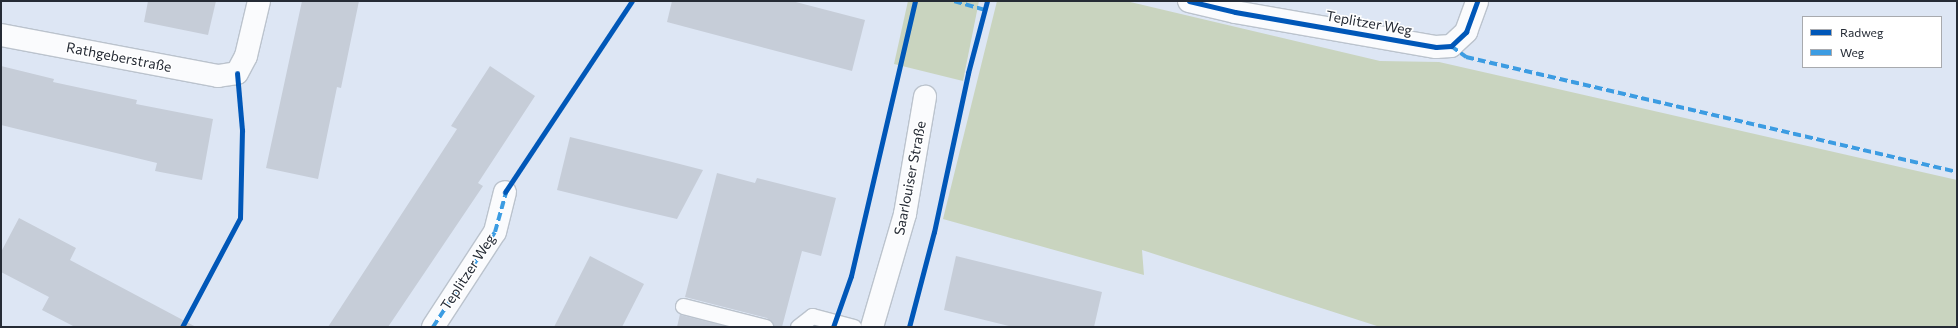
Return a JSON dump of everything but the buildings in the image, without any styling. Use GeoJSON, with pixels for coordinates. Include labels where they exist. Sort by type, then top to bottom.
{"type":"FeatureCollection","features":[{"type":"Feature","properties":{"kind":"street","name":"Rathgeberstraße"},"geometry":{"type":"LineString","coordinates":[[1,35],[218,76],[237,73],[246,56],[259,1]]}},
{"type":"Feature","properties":{"kind":"street","name":"Teplitzer Weg"},"geometry":{"type":"LineString","coordinates":[[1189,1],[1235,12],[1436,47],[1451,46],[1466,32],[1477,1]]}},
{"type":"Feature","properties":{"kind":"street","name":"Saarlouiser Straße"},"geometry":{"type":"LineString","coordinates":[[872,327],[905,214],[925,97]]}},
{"type":"Feature","properties":{"kind":"street","name":"Teplitzer Weg"},"geometry":{"type":"LineString","coordinates":[[433,327],[495,232],[505,192]]}},
{"type":"Feature","properties":{"kind":"lane"},"geometry":{"type":"LineString","coordinates":[[683,306],[765,327]]}},
{"type":"Feature","properties":{"kind":"lane"},"geometry":{"type":"LineString","coordinates":[[798,327],[812,316],[854,327]]}},
{"type":"Feature","properties":{"kind":"green space"},"geometry":{"type":"Polygon","coordinates":[[[908,1],[979,1],[963,81],[894,64],[908,1]]]}},
{"type":"Feature","properties":{"kind":"green space"},"geometry":{"type":"Polygon","coordinates":[[[997,1],[1126,1],[1380,61],[1439,62],[1957,180],[1957,327],[1380,327],[1142,250],[1144,275],[943,219],[997,1]]]}},
{"type":"Feature","properties":{"kind":"marked path"},"geometry":{"type":"LineString","coordinates":[[954,1],[985,10]]}},
{"type":"Feature","properties":{"kind":"marked path"},"geometry":{"type":"LineString","coordinates":[[1451,46],[1466,57],[1957,172]]}},
{"type":"Feature","properties":{"kind":"marked path"},"geometry":{"type":"LineString","coordinates":[[433,327],[495,232],[507,189]]}},
{"type":"Feature","properties":{"kind":"cycle path"},"geometry":{"type":"LineString","coordinates":[[505,192],[632,1]]}},
{"type":"Feature","properties":{"kind":"cycle path"},"geometry":{"type":"LineString","coordinates":[[833,327],[851,276],[915,1]]}},
{"type":"Feature","properties":{"kind":"cycle path"},"geometry":{"type":"LineString","coordinates":[[909,327],[934,232],[968,73],[987,1]]}},
{"type":"Feature","properties":{"kind":"cycle path"},"geometry":{"type":"LineString","coordinates":[[1189,1],[1235,12],[1436,47],[1451,46],[1466,32],[1477,1]]}},
{"type":"Feature","properties":{"kind":"cycle path"},"geometry":{"type":"LineString","coordinates":[[182,327],[240,218],[242,130],[237,73]]}}]}
